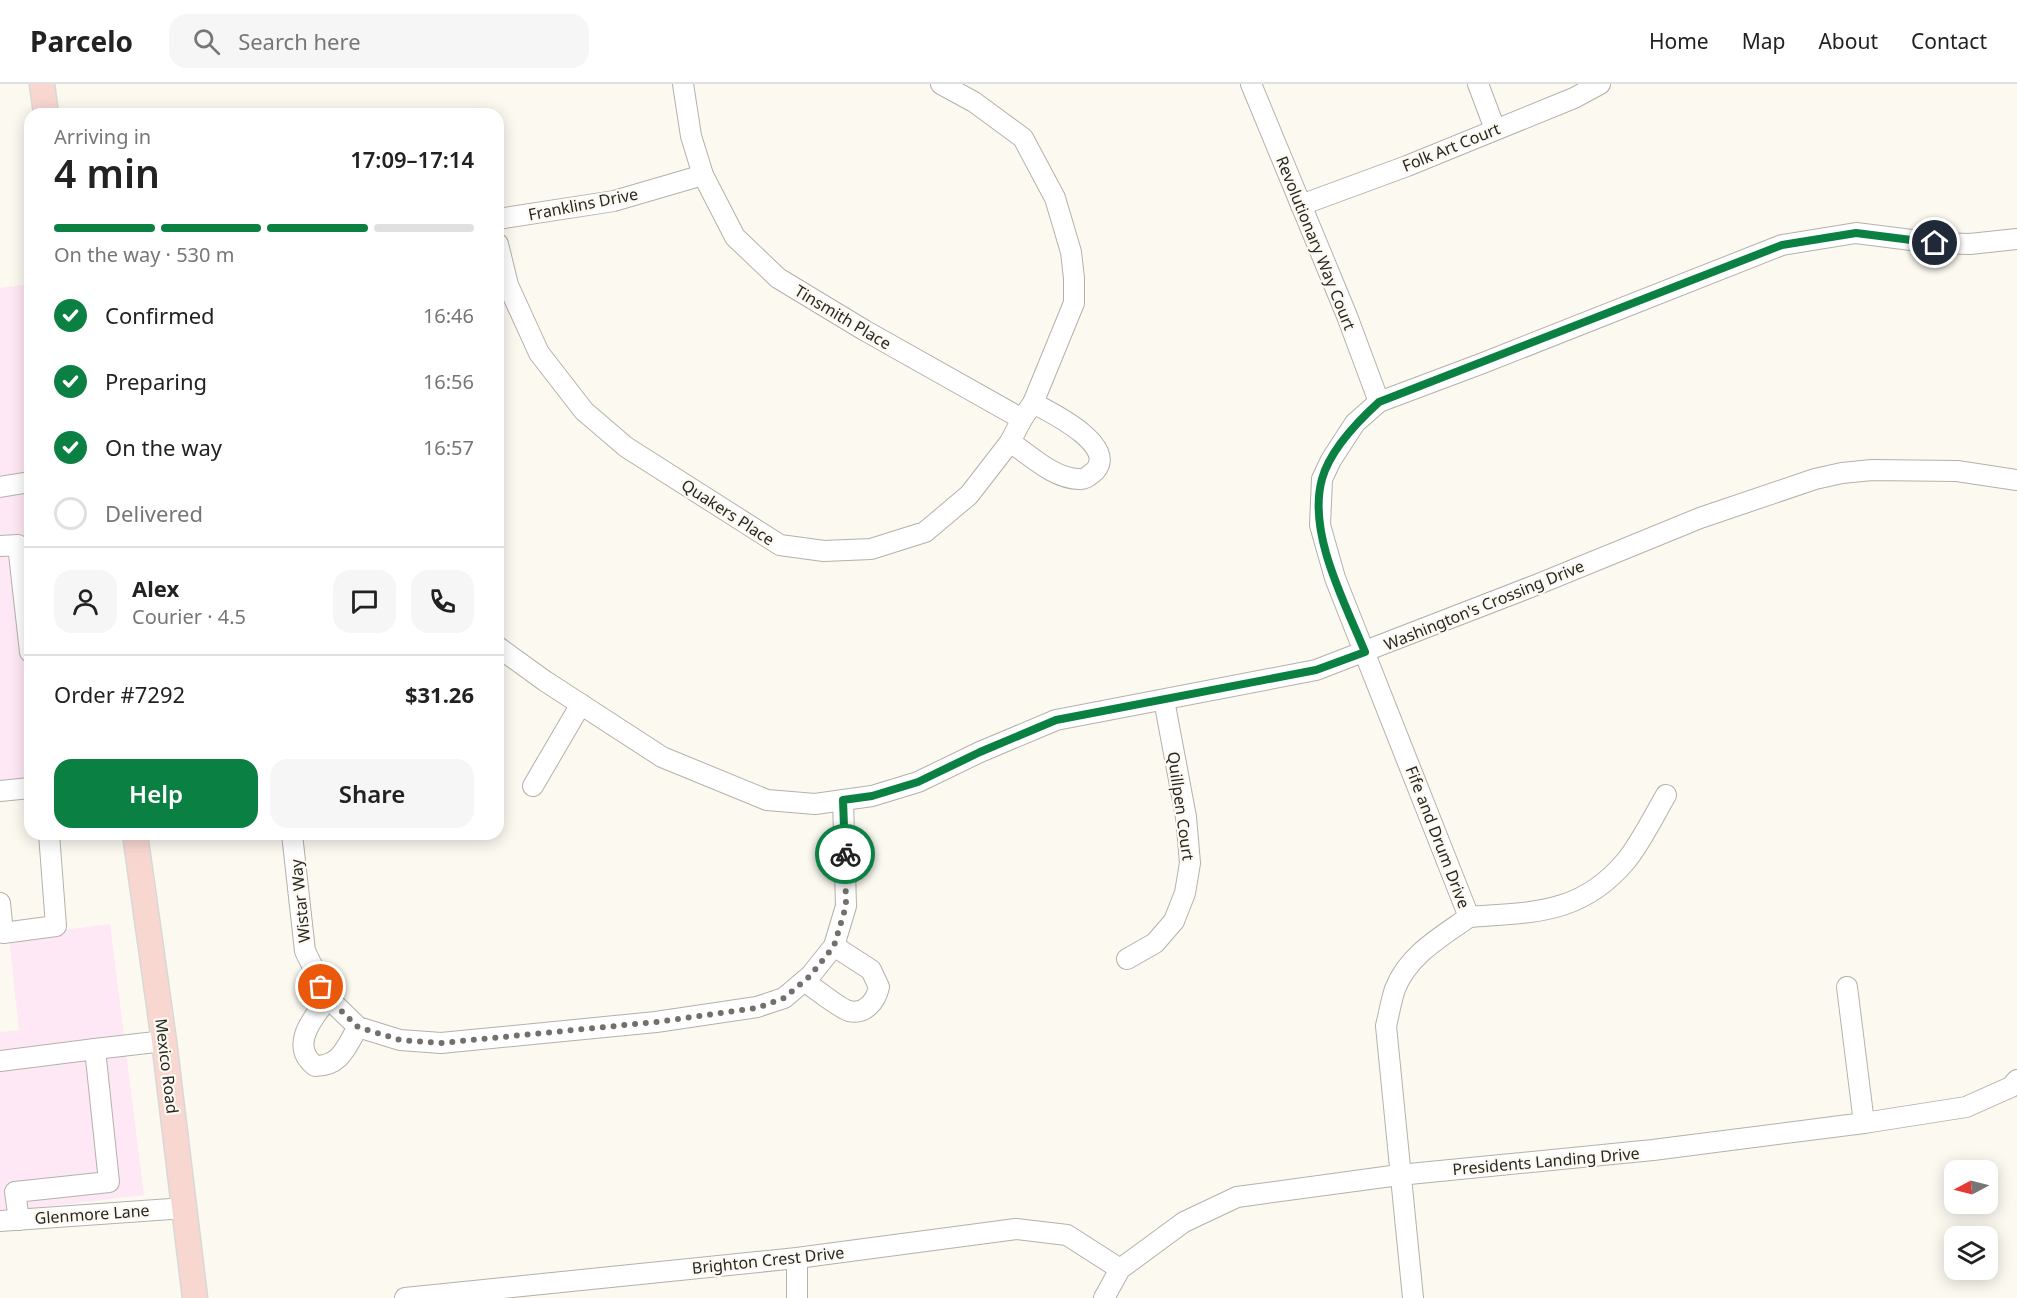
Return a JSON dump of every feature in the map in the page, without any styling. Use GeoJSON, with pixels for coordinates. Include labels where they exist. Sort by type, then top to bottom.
{"type":"FeatureCollection","features":[{"type":"Feature","properties":{"kind":"main road"},"geometry":{"type":"LineString","coordinates":[[42,84],[45,108]]}},
{"type":"Feature","properties":{"kind":"main road","name":"Mexico Road"},"geometry":{"type":"LineString","coordinates":[[136,840],[164,1041],[195,1298]]}},
{"type":"Feature","properties":{"kind":"street","name":"Tinsmith Place"},"geometry":{"type":"LineString","coordinates":[[683,84],[691,136],[703,175],[735,237],[778,278],[864,330],[1028,411],[1065,420],[1091,441],[1099,455],[1098,466],[1086,478],[1078,480],[1056,473],[1010,442]]}},
{"type":"Feature","properties":{"kind":"street","name":"Quakers Place"},"geometry":{"type":"LineString","coordinates":[[504,269],[508,285],[539,353],[584,411],[626,447],[780,545],[824,551],[872,549],[925,532],[969,495],[1010,442],[1028,411],[1074,303],[1071,252],[1055,198],[1023,138],[974,102],[941,84]]}},
{"type":"Feature","properties":{"kind":"street","name":"Revolutionary Way Court"},"geometry":{"type":"LineString","coordinates":[[1251,84],[1347,316],[1379,402]]}},
{"type":"Feature","properties":{"kind":"street"},"geometry":{"type":"LineString","coordinates":[[1478,84],[1495,129]]}},
{"type":"Feature","properties":{"kind":"street","name":"Folk Art Court"},"geometry":{"type":"LineString","coordinates":[[1301,205],[1407,166],[1574,98],[1600,84]]}},
{"type":"Feature","properties":{"kind":"street","name":"Franklins Drive"},"geometry":{"type":"LineString","coordinates":[[504,218],[614,201],[703,175]]}},
{"type":"Feature","properties":{"kind":"street"},"geometry":{"type":"LineString","coordinates":[[1379,402],[1782,245],[1856,233],[1935,243],[1970,244],[2017,239]]}},
{"type":"Feature","properties":{"kind":"street","name":"Fife and Drum Drive"},"geometry":{"type":"LineString","coordinates":[[1379,402],[1356,423],[1331,460],[1322,479],[1320,525],[1335,578],[1469,917],[1423,950],[1408,965],[1395,989],[1386,1026],[1413,1298]]}},
{"type":"Feature","properties":{"kind":"street","name":"Washington's Crossing Drive"},"geometry":{"type":"LineString","coordinates":[[504,651],[662,757],[767,800],[815,804],[872,796],[918,782],[980,752],[1056,720],[1316,670],[1536,585],[1700,518],[1815,479],[1842,473],[1882,470],[1957,471],[2017,480]]}},
{"type":"Feature","properties":{"kind":"street"},"geometry":{"type":"LineString","coordinates":[[0,487],[24,483]]}},
{"type":"Feature","properties":{"kind":"street"},"geometry":{"type":"LineString","coordinates":[[0,546],[18,545],[24,598]]}},
{"type":"Feature","properties":{"kind":"street","name":"Quillpen Court"},"geometry":{"type":"LineString","coordinates":[[1127,959],[1155,943],[1174,921],[1185,893],[1190,863],[1186,817],[1164,700]]}},
{"type":"Feature","properties":{"kind":"street"},"geometry":{"type":"LineString","coordinates":[[533,786],[581,704]]}},
{"type":"Feature","properties":{"kind":"street"},"geometry":{"type":"LineString","coordinates":[[0,791],[24,789]]}},
{"type":"Feature","properties":{"kind":"street"},"geometry":{"type":"LineString","coordinates":[[1469,917],[1544,911],[1596,891],[1627,861],[1666,795]]}},
{"type":"Feature","properties":{"kind":"street","name":"Wistar Way"},"geometry":{"type":"LineString","coordinates":[[293,840],[305,951],[328,998],[358,1027],[400,1040],[441,1043],[656,1022],[757,1008],[784,998],[804,981],[834,946],[846,906],[843,800]]}},
{"type":"Feature","properties":{"kind":"street"},"geometry":{"type":"LineString","coordinates":[[0,903],[3,933],[57,926],[50,840]]}},
{"type":"Feature","properties":{"kind":"street"},"geometry":{"type":"LineString","coordinates":[[804,981],[848,1011],[862,1010],[876,1000],[879,987],[871,970],[834,946]]}},
{"type":"Feature","properties":{"kind":"street"},"geometry":{"type":"LineString","coordinates":[[1847,987],[1864,1123]]}},
{"type":"Feature","properties":{"kind":"street"},"geometry":{"type":"LineString","coordinates":[[328,998],[313,1018],[303,1037],[303,1050],[309,1061],[315,1066],[333,1064],[358,1027]]}},
{"type":"Feature","properties":{"kind":"street"},"geometry":{"type":"LineString","coordinates":[[0,1060],[164,1041]]}},
{"type":"Feature","properties":{"kind":"street"},"geometry":{"type":"LineString","coordinates":[[10,1220],[15,1192],[109,1182],[94,1049]]}},
{"type":"Feature","properties":{"kind":"street","name":"Presidents Landing Drive"},"geometry":{"type":"LineString","coordinates":[[1104,1298],[1120,1269],[1184,1222],[1237,1197],[1399,1175],[1653,1150],[1864,1123],[1966,1107],[2011,1087],[2017,1080]]}},
{"type":"Feature","properties":{"kind":"street","name":"Glenmore Lane"},"geometry":{"type":"LineString","coordinates":[[10,1220],[184,1208]]}},
{"type":"Feature","properties":{"kind":"street","name":"Brighton Crest Drive"},"geometry":{"type":"LineString","coordinates":[[405,1298],[798,1258],[1016,1229],[1067,1235],[1120,1269]]}},
{"type":"Feature","properties":{"kind":"street"},"geometry":{"type":"LineString","coordinates":[[797,1298],[798,1258]]}},
{"type":"Feature","properties":{"kind":"shaded area"},"geometry":{"type":"Polygon","coordinates":[[[24,285],[24,780],[0,782],[0,288],[24,285]]]}},
{"type":"Feature","properties":{"kind":"shaded area"},"geometry":{"type":"Polygon","coordinates":[[[110,924],[144,1195],[0,1212],[0,1032],[19,1030],[9,937],[110,924]]]}},
{"type":"Feature","properties":{"kind":"way so far"},"geometry":{"type":"LineString","coordinates":[[321,987],[328,998],[358,1027],[400,1040],[441,1043],[656,1022],[757,1008],[784,998],[810,976],[834,946],[846,906],[845,854]]}},
{"type":"Feature","properties":{"kind":"route"},"geometry":{"type":"LineString","coordinates":[[845,854],[843,800],[872,796],[918,782],[980,752],[1056,720],[1316,670],[1365,652],[1326,550],[1320,525],[1320,503],[1322,479],[1331,460],[1356,423],[1379,402],[1782,245],[1856,233],[1935,243]]}}]}
